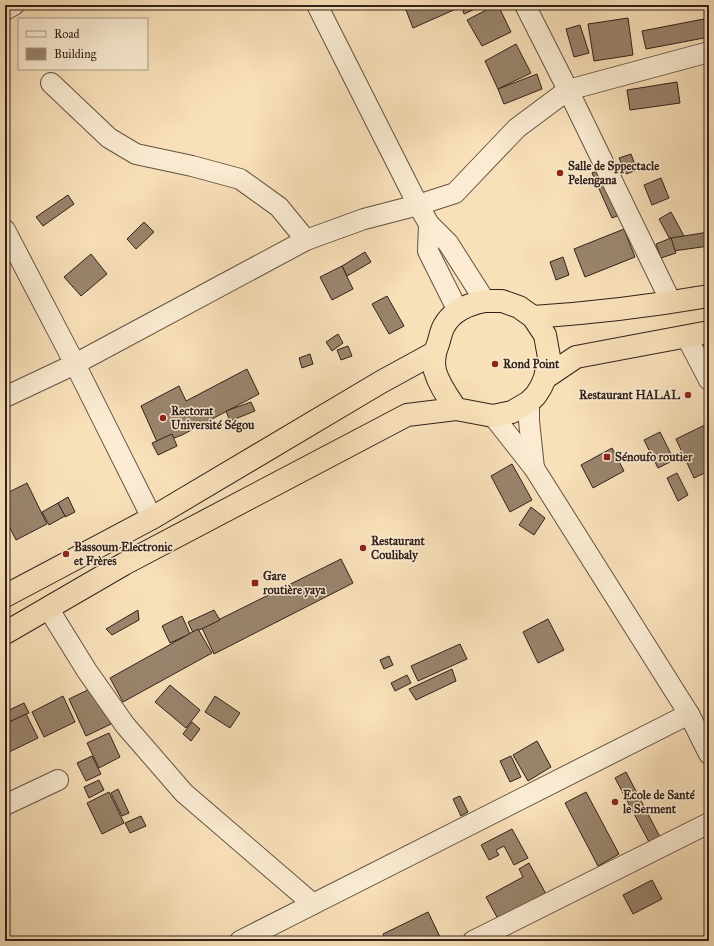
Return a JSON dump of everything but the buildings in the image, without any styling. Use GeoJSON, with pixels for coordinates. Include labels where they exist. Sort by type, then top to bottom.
{"type":"FeatureCollection","features":[{"type":"Feature","properties":{"kind":"highway"},"geometry":{"type":"LineString","coordinates":[[533,317],[569,315],[709,296]]}},
{"type":"Feature","properties":{"kind":"highway"},"geometry":{"type":"LineString","coordinates":[[5,633],[124,564],[407,415],[456,409],[493,416],[512,412],[529,402],[536,395],[546,378],[549,357],[545,335],[533,317],[519,307],[502,301],[485,301],[470,304],[450,318],[444,326],[434,353],[434,359],[437,376],[456,409]]}},
{"type":"Feature","properties":{"kind":"highway"},"geometry":{"type":"LineString","coordinates":[[546,378],[576,357],[709,332]]}},
{"type":"Feature","properties":{"kind":"highway"},"geometry":{"type":"LineString","coordinates":[[5,596],[152,518],[381,382],[434,353]]}},
{"type":"Feature","properties":{"kind":"street"},"geometry":{"type":"LineString","coordinates":[[5,10],[14,5]]}},
{"type":"Feature","properties":{"kind":"street"},"geometry":{"type":"LineString","coordinates":[[317,5],[418,205],[429,224],[448,243],[485,301]]}},
{"type":"Feature","properties":{"kind":"street"},"geometry":{"type":"LineString","coordinates":[[525,5],[671,302]]}},
{"type":"Feature","properties":{"kind":"street"},"geometry":{"type":"LineString","coordinates":[[5,396],[75,364],[306,240],[364,219],[418,205],[455,193],[517,128],[568,90],[709,52]]}},
{"type":"Feature","properties":{"kind":"street"},"geometry":{"type":"LineString","coordinates":[[51,83],[109,138],[136,154],[192,166],[240,179],[279,207],[306,240]]}},
{"type":"Feature","properties":{"kind":"street"},"geometry":{"type":"LineString","coordinates":[[429,224],[428,251],[458,311]]}},
{"type":"Feature","properties":{"kind":"street"},"geometry":{"type":"LineString","coordinates":[[5,230],[75,364],[152,518]]}},
{"type":"Feature","properties":{"kind":"street"},"geometry":{"type":"LineString","coordinates":[[686,336],[709,380]]}},
{"type":"Feature","properties":{"kind":"street"},"geometry":{"type":"LineString","coordinates":[[529,402],[529,421],[534,468]]}},
{"type":"Feature","properties":{"kind":"street"},"geometry":{"type":"LineString","coordinates":[[493,416],[534,468],[689,714],[709,754]]}},
{"type":"Feature","properties":{"kind":"street"},"geometry":{"type":"LineString","coordinates":[[48,608],[87,671],[125,725],[184,793],[313,904]]}},
{"type":"Feature","properties":{"kind":"street"},"geometry":{"type":"LineString","coordinates":[[240,941],[689,714]]}},
{"type":"Feature","properties":{"kind":"street"},"geometry":{"type":"LineString","coordinates":[[5,805],[58,780]]}},
{"type":"Feature","properties":{"kind":"street"},"geometry":{"type":"LineString","coordinates":[[473,941],[709,823]]}},
{"type":"Feature","properties":{"kind":"place","name":"Salle de Sppectacle Pelengana"},"geometry":{"type":"Point","coordinates":[560,173]}},
{"type":"Feature","properties":{"kind":"place","name":"Rond Point"},"geometry":{"type":"Point","coordinates":[495,364]}},
{"type":"Feature","properties":{"kind":"place","name":"Restaurant HALAL"},"geometry":{"type":"Point","coordinates":[688,395]}},
{"type":"Feature","properties":{"kind":"place","name":"Rectorat Université Ségou"},"geometry":{"type":"Point","coordinates":[163,418]}},
{"type":"Feature","properties":{"kind":"place","name":"Sénoufo routier"},"geometry":{"type":"Point","coordinates":[607,457]}},
{"type":"Feature","properties":{"kind":"place","name":"Restaurant Coulibaly"},"geometry":{"type":"Point","coordinates":[363,548]}},
{"type":"Feature","properties":{"kind":"place","name":"Bassoum Electronic et Frères"},"geometry":{"type":"Point","coordinates":[66,554]}},
{"type":"Feature","properties":{"kind":"place","name":"Gare routière yaya"},"geometry":{"type":"Point","coordinates":[255,583]}},
{"type":"Feature","properties":{"kind":"place","name":"Ecole de Santé le Serment"},"geometry":{"type":"Point","coordinates":[615,802]}}]}
